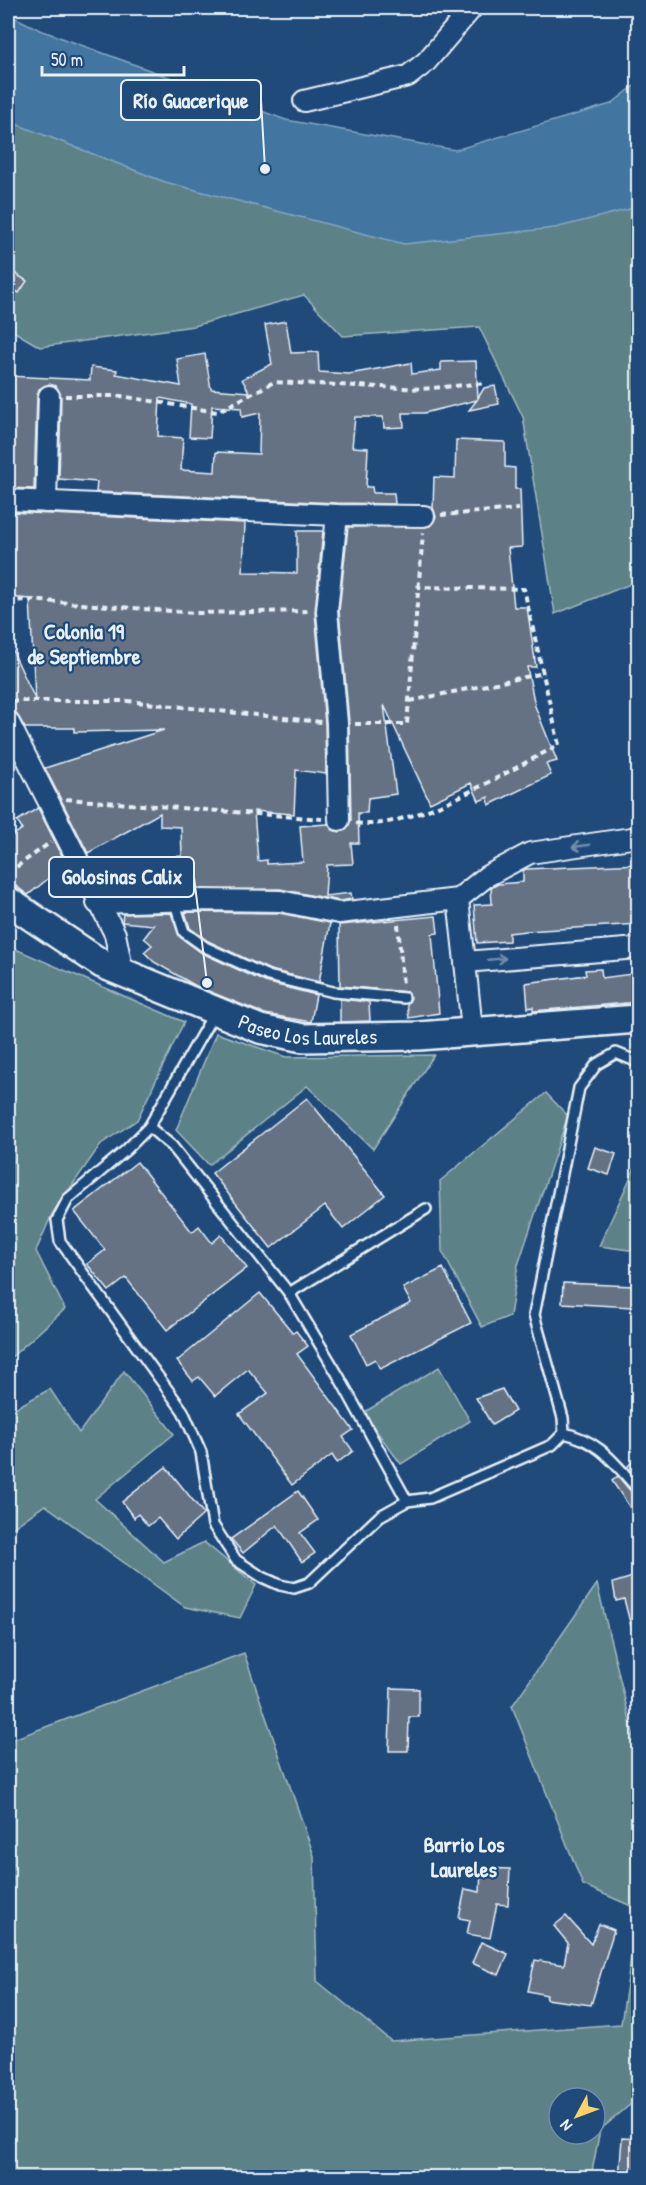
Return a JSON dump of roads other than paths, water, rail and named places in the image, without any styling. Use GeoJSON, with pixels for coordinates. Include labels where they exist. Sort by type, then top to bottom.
{"type":"FeatureCollection","features":[{"type":"Feature","properties":{"kind":"street"},"geometry":{"type":"LineString","coordinates":[[304,101],[408,76],[426,62],[472,8]]}},
{"type":"Feature","properties":{"kind":"street"},"geometry":{"type":"LineString","coordinates":[[46,502],[49,396]]}},
{"type":"Feature","properties":{"kind":"street"},"geometry":{"type":"LineString","coordinates":[[8,500],[337,515],[424,516]]}},
{"type":"Feature","properties":{"kind":"street"},"geometry":{"type":"LineString","coordinates":[[337,515],[327,611],[338,723],[339,820]]}},
{"type":"Feature","properties":{"kind":"street"},"geometry":{"type":"LineString","coordinates":[[8,721],[97,903],[115,934],[123,973]]}},
{"type":"Feature","properties":{"kind":"street"},"geometry":{"type":"LineString","coordinates":[[97,903],[174,900],[280,901],[339,913],[458,899],[487,876],[530,853],[639,837]]}},
{"type":"Feature","properties":{"kind":"street"},"geometry":{"type":"LineString","coordinates":[[458,899],[472,1030]]}},
{"type":"Feature","properties":{"kind":"street","name":"Paseo Los Laureles"},"geometry":{"type":"LineString","coordinates":[[8,901],[68,944],[123,973],[260,1029],[303,1038],[419,1036],[472,1030],[639,1019]]}},
{"type":"Feature","properties":{"kind":"street"},"geometry":{"type":"LineString","coordinates":[[465,962],[639,948]]}},
{"type":"Feature","properties":{"kind":"lane"},"geometry":{"type":"LineString","coordinates":[[174,900],[184,932],[206,946],[268,976],[333,992],[404,998]]}},
{"type":"Feature","properties":{"kind":"lane"},"geometry":{"type":"LineString","coordinates":[[215,1011],[149,1127],[126,1150],[68,1199],[57,1220],[60,1240],[183,1412],[201,1452],[213,1526],[236,1560],[261,1577],[280,1585],[294,1588],[309,1583],[381,1516],[407,1501],[430,1498],[552,1445],[564,1433]]}},
{"type":"Feature","properties":{"kind":"lane"},"geometry":{"type":"LineString","coordinates":[[564,1433],[534,1315],[579,1088],[597,1064],[616,1053],[639,1062]]}},
{"type":"Feature","properties":{"kind":"lane"},"geometry":{"type":"LineString","coordinates":[[149,1127],[171,1146],[289,1293],[338,1375],[407,1501]]}},
{"type":"Feature","properties":{"kind":"lane"},"geometry":{"type":"LineString","coordinates":[[289,1293],[426,1209]]}},
{"type":"Feature","properties":{"kind":"lane"},"geometry":{"type":"LineString","coordinates":[[564,1433],[583,1437],[599,1447],[639,1490]]}},
{"type":"Feature","properties":{"kind":"water"},"geometry":{"type":"Polygon","coordinates":[[[8,14],[40,30],[286,120],[455,150],[611,104],[638,83],[638,207],[555,228],[404,244],[165,182],[8,121],[8,14]]]}},
{"type":"Feature","properties":{"kind":"place","name":"Río Guacerique"},"geometry":{"type":"Point","coordinates":[265,169]}},
{"type":"Feature","properties":{"kind":"place","name":"Golosinas Calix"},"geometry":{"type":"Point","coordinates":[207,983]}},
{"type":"Feature","properties":{"kind":"district","name":"Colonia 19 de Septiembre"},"geometry":{"type":"Point","coordinates":[84,644]}},
{"type":"Feature","properties":{"kind":"district","name":"Barrio Los Laureles"},"geometry":{"type":"Point","coordinates":[464,1856]}}]}
